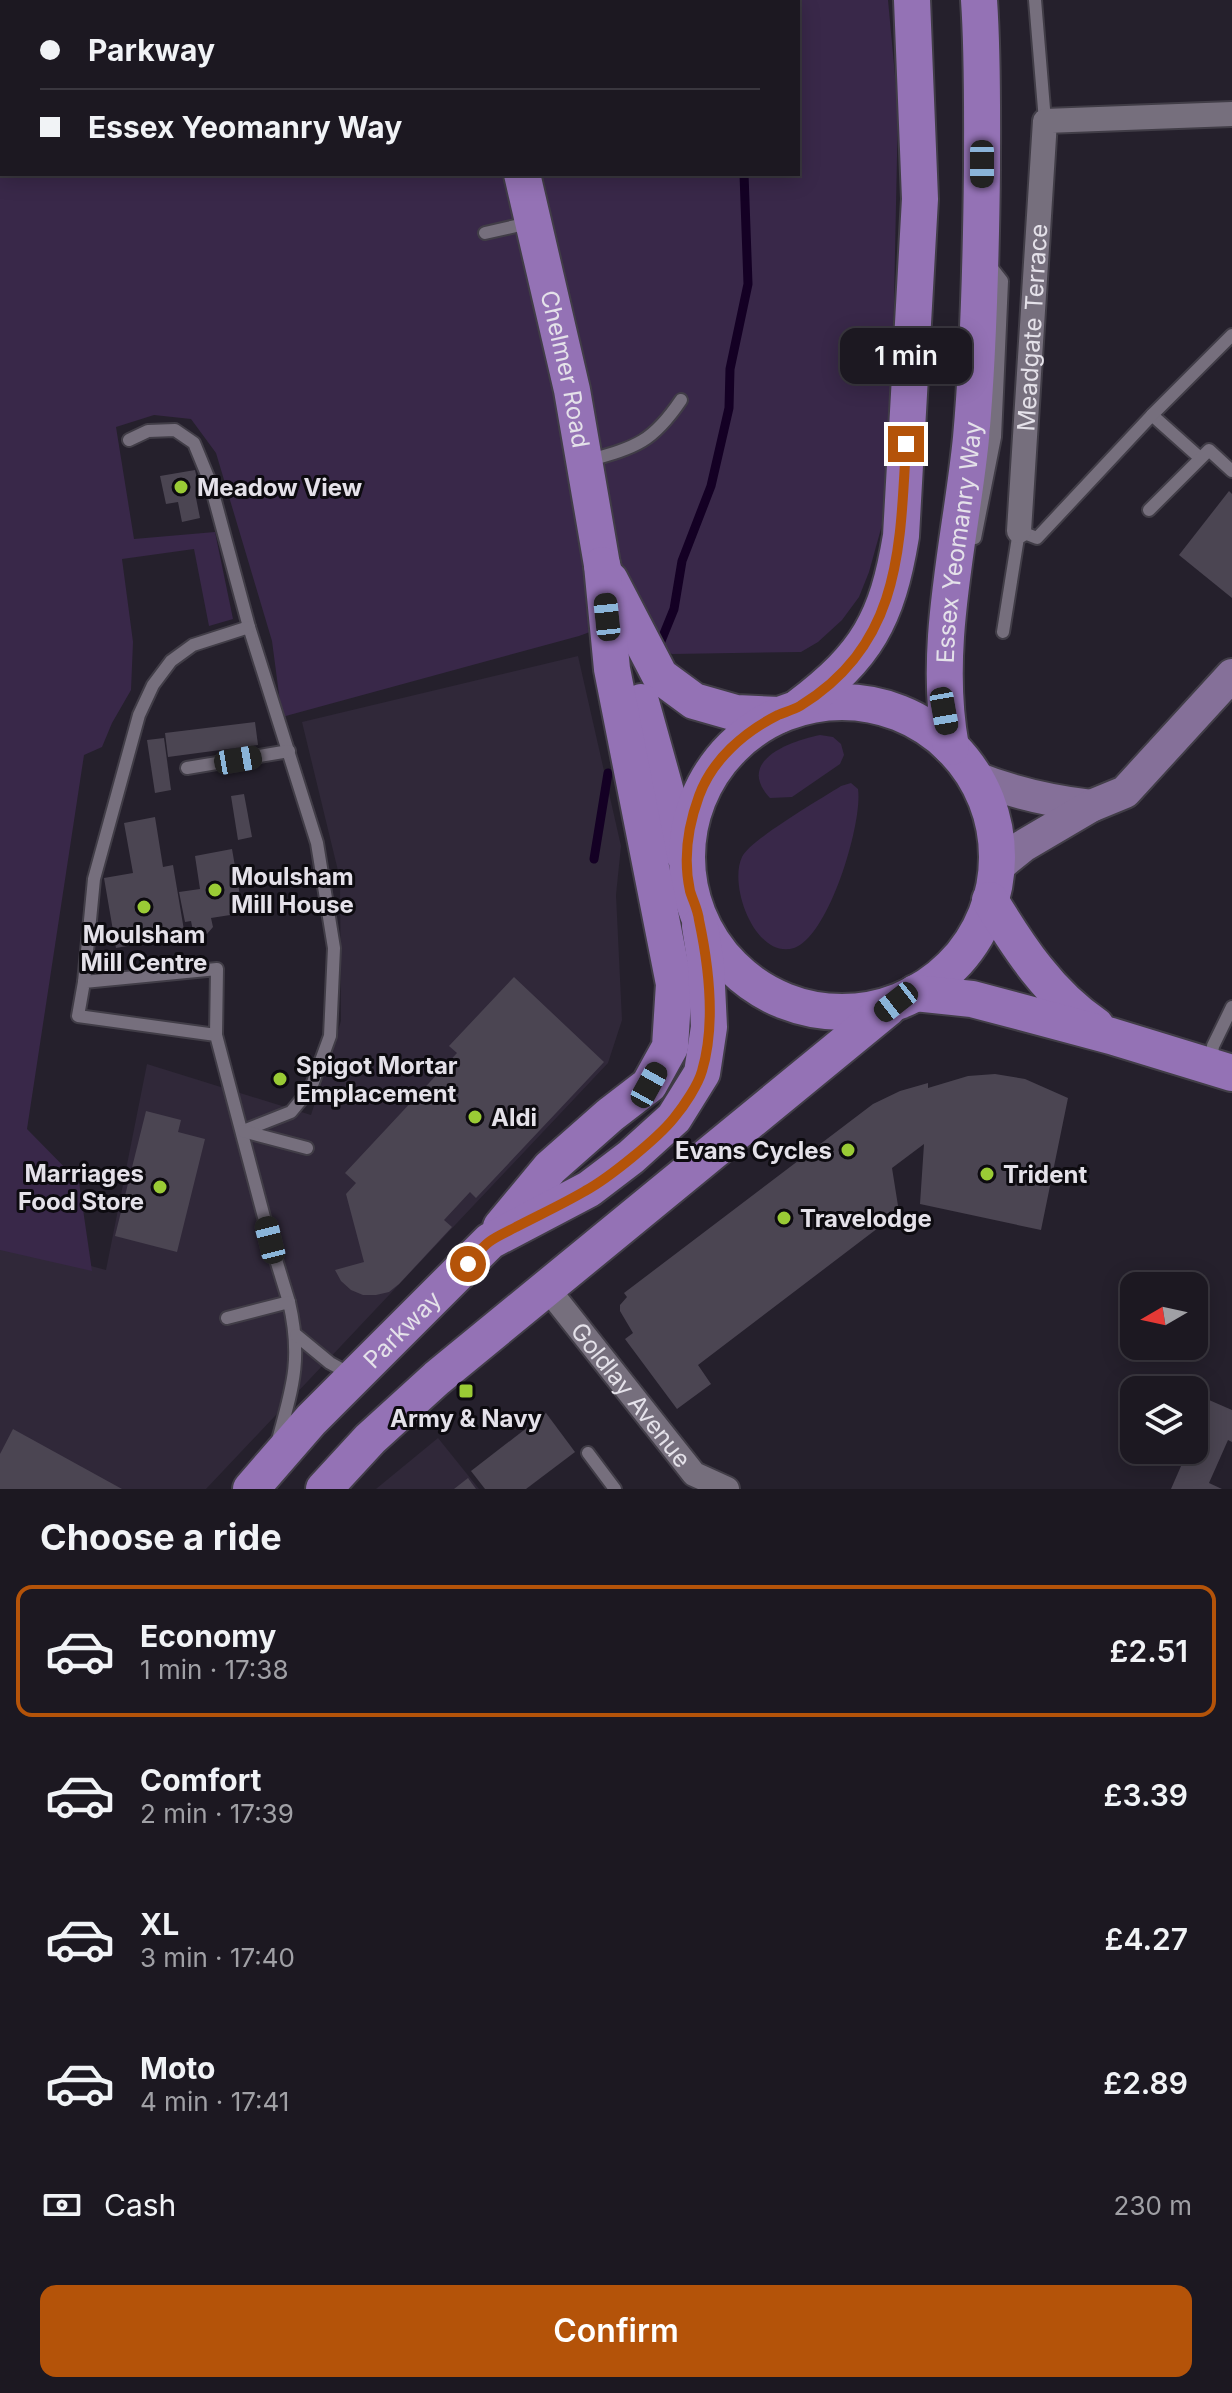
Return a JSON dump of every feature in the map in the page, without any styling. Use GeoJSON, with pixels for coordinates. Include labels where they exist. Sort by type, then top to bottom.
{"type":"FeatureCollection","features":[{"type":"Feature","properties":{"kind":"main road"},"geometry":{"type":"LineString","coordinates":[[912,0],[920,199],[901,536],[893,581],[879,619],[860,652],[832,682],[789,711],[746,734],[720,760],[700,792],[689,829],[687,866],[691,892],[699,917],[727,961],[748,981],[793,1004],[844,1012],[870,1009],[905,998],[972,999],[1111,1036],[1221,1070]]}},
{"type":"Feature","properties":{"kind":"main road","name":"Essex Yeomanry Way"},"geometry":{"type":"LineString","coordinates":[[951,747],[944,711],[971,436],[981,254],[982,44],[979,0]]}},
{"type":"Feature","properties":{"kind":"main road","name":"Chelmer Road"},"geometry":{"type":"LineString","coordinates":[[522,176],[572,390],[602,565],[687,866]]}},
{"type":"Feature","properties":{"kind":"main road"},"geometry":{"type":"LineString","coordinates":[[490,1241],[550,1168],[649,1085],[670,1047],[674,984],[612,669],[602,565]]}},
{"type":"Feature","properties":{"kind":"main road","name":"Chelmer Road"},"geometry":{"type":"LineString","coordinates":[[602,565],[660,676],[694,701],[736,713],[789,711]]}},
{"type":"Feature","properties":{"kind":"main road"},"geometry":{"type":"LineString","coordinates":[[324,1489],[370,1439],[437,1378],[905,998],[954,963],[969,944],[993,884],[1023,846],[1091,806],[1125,792],[1232,675]]}},
{"type":"Feature","properties":{"kind":"main road"},"geometry":{"type":"LineString","coordinates":[[789,711],[826,702],[880,706],[906,715],[951,747],[983,794],[994,830],[993,884],[1017,943],[1040,975],[1070,1005],[1111,1036]]}},
{"type":"Feature","properties":{"kind":"main road"},"geometry":{"type":"LineString","coordinates":[[974,777],[1044,800],[1091,806]]}},
{"type":"Feature","properties":{"kind":"main road","name":"Parkway"},"geometry":{"type":"LineString","coordinates":[[262,1476],[490,1241],[589,1189],[674,1118],[702,1073],[709,1027],[706,965],[699,917]]}},
{"type":"Feature","properties":{"kind":"street"},"geometry":{"type":"LineString","coordinates":[[1045,121],[1232,114]]}},
{"type":"Feature","properties":{"kind":"street","name":"Meadgate Terrace"},"geometry":{"type":"LineString","coordinates":[[1019,531],[1045,121]]}},
{"type":"Feature","properties":{"kind":"street","name":"Goldlay Avenue"},"geometry":{"type":"LineString","coordinates":[[547,1288],[694,1474],[719,1488]]}},
{"type":"Feature","properties":{"kind":"lane"},"geometry":{"type":"LineString","coordinates":[[1035,0],[1045,121]]}},
{"type":"Feature","properties":{"kind":"lane"},"geometry":{"type":"LineString","coordinates":[[485,233],[533,223]]}},
{"type":"Feature","properties":{"kind":"lane"},"geometry":{"type":"LineString","coordinates":[[970,557],[995,437],[1002,281],[981,254]]}},
{"type":"Feature","properties":{"kind":"lane"},"geometry":{"type":"LineString","coordinates":[[1003,632],[1019,531],[1037,538],[1232,335]]}},
{"type":"Feature","properties":{"kind":"lane"},"geometry":{"type":"LineString","coordinates":[[584,461],[627,449],[648,439],[665,423],[681,400]]}},
{"type":"Feature","properties":{"kind":"lane"},"geometry":{"type":"LineString","coordinates":[[1152,415],[1199,457]]}},
{"type":"Feature","properties":{"kind":"lane"},"geometry":{"type":"LineString","coordinates":[[129,440],[148,431],[175,430],[194,443],[210,482],[249,627],[317,843],[334,948],[330,1036],[311,1088],[291,1112],[243,1131]]}},
{"type":"Feature","properties":{"kind":"lane"},"geometry":{"type":"LineString","coordinates":[[1149,510],[1209,450],[1232,471]]}},
{"type":"Feature","properties":{"kind":"lane"},"geometry":{"type":"LineString","coordinates":[[216,1035],[78,1016],[94,879],[139,715],[153,685],[171,661],[193,645],[249,627]]}},
{"type":"Feature","properties":{"kind":"lane"},"geometry":{"type":"LineString","coordinates":[[187,768],[289,751]]}},
{"type":"Feature","properties":{"kind":"lane"},"geometry":{"type":"LineString","coordinates":[[84,982],[217,969],[216,1035],[296,1335],[294,1381],[262,1476]]}},
{"type":"Feature","properties":{"kind":"lane"},"geometry":{"type":"LineString","coordinates":[[1221,1070],[1213,1046],[1232,1007]]}},
{"type":"Feature","properties":{"kind":"lane"},"geometry":{"type":"LineString","coordinates":[[243,1131],[307,1148]]}},
{"type":"Feature","properties":{"kind":"lane"},"geometry":{"type":"LineString","coordinates":[[227,1318],[289,1302]]}},
{"type":"Feature","properties":{"kind":"lane"},"geometry":{"type":"LineString","coordinates":[[296,1335],[330,1363],[356,1377]]}},
{"type":"Feature","properties":{"kind":"lane"},"geometry":{"type":"LineString","coordinates":[[588,1453],[615,1489]]}},
{"type":"Feature","properties":{"kind":"shaded area"},"geometry":{"type":"Polygon","coordinates":[[[800,0],[888,0],[898,108],[890,496],[859,597],[842,620],[818,642],[801,652],[672,654],[659,646],[641,613],[579,636],[282,717],[272,641],[216,453],[191,419],[154,415],[116,427],[134,539],[215,532],[233,619],[209,626],[194,549],[122,559],[133,642],[131,690],[102,747],[84,755],[27,1129],[79,1182],[92,1271],[0,1250],[0,176],[800,176],[800,0]]]}},
{"type":"Feature","properties":{"kind":"shaded area"},"geometry":{"type":"Polygon","coordinates":[[[578,656],[621,846],[616,895],[622,1020],[608,1063],[206,1489],[0,1489],[0,1242],[106,1270],[147,1064],[311,1115],[341,1021],[340,879],[302,722],[578,656]]]}},
{"type":"Feature","properties":{"kind":"shaded area"},"geometry":{"type":"Polygon","coordinates":[[[820,735],[833,737],[841,744],[844,755],[840,764],[792,797],[770,798],[761,785],[759,773],[763,763],[782,748],[820,735]]]}},
{"type":"Feature","properties":{"kind":"shaded area"},"geometry":{"type":"Polygon","coordinates":[[[851,783],[858,789],[855,826],[831,902],[807,939],[794,948],[780,949],[768,943],[748,918],[739,885],[742,857],[772,830],[841,786],[851,783]]]}},
{"type":"Feature","properties":{"kind":"shaded area"},"geometry":{"type":"Polygon","coordinates":[[[438,1438],[479,1489],[376,1489],[438,1438]]]}},
{"type":"Feature","properties":{"kind":"building","name":"Meadow View"},"geometry":{"type":"Polygon","coordinates":[[[195,470],[201,497],[196,498],[200,518],[182,522],[178,502],[166,504],[160,476],[195,470]]]}},
{"type":"Feature","properties":{"kind":"building"},"geometry":{"type":"Polygon","coordinates":[[[1229,491],[1232,494],[1232,598],[1179,555],[1229,491]]]}},
{"type":"Feature","properties":{"kind":"building"},"geometry":{"type":"Polygon","coordinates":[[[255,722],[258,745],[168,757],[165,733],[255,722]]]}},
{"type":"Feature","properties":{"kind":"building"},"geometry":{"type":"Polygon","coordinates":[[[164,738],[171,790],[155,793],[147,740],[164,738]]]}},
{"type":"Feature","properties":{"kind":"building"},"geometry":{"type":"Polygon","coordinates":[[[244,794],[252,837],[238,840],[231,796],[244,794]]]}},
{"type":"Feature","properties":{"kind":"building","name":"Moulsham Mill Centre"},"geometry":{"type":"Polygon","coordinates":[[[155,817],[163,867],[173,865],[185,936],[116,948],[104,878],[133,873],[124,823],[155,817]]]}},
{"type":"Feature","properties":{"kind":"building","name":"Moulsham Mill House"},"geometry":{"type":"Polygon","coordinates":[[[232,849],[243,913],[211,918],[213,927],[207,934],[201,935],[193,931],[191,921],[185,922],[179,892],[200,889],[195,856],[232,849]]]}},
{"type":"Feature","properties":{"kind":"building","name":"Aldi"},"geometry":{"type":"Polygon","coordinates":[[[514,977],[604,1062],[476,1198],[470,1192],[444,1220],[452,1227],[399,1284],[389,1292],[376,1295],[363,1295],[351,1290],[335,1270],[364,1262],[346,1194],[356,1183],[345,1173],[457,1053],[449,1046],[514,977]]]}},
{"type":"Feature","properties":{"kind":"building"},"geometry":{"type":"Polygon","coordinates":[[[995,1074],[1025,1079],[1068,1098],[1041,1230],[920,1204],[924,1144],[892,1168],[899,1212],[698,1365],[711,1384],[677,1409],[625,1339],[633,1333],[620,1311],[620,1305],[627,1297],[624,1293],[873,1104],[900,1091],[928,1083],[928,1088],[968,1076],[995,1074]]]}},
{"type":"Feature","properties":{"kind":"building","name":"Marriages Food Store"},"geometry":{"type":"Polygon","coordinates":[[[146,1111],[181,1120],[178,1132],[205,1139],[177,1252],[115,1236],[146,1111]]]}},
{"type":"Feature","properties":{"kind":"building"},"geometry":{"type":"Polygon","coordinates":[[[1209,1400],[1232,1410],[1232,1442],[1228,1440],[1209,1483],[1222,1489],[1171,1489],[1182,1464],[1208,1464],[1209,1400]]]}},
{"type":"Feature","properties":{"kind":"building"},"geometry":{"type":"Polygon","coordinates":[[[546,1413],[575,1452],[526,1489],[485,1489],[471,1471],[546,1413]]]}},
{"type":"Feature","properties":{"kind":"building"},"geometry":{"type":"Polygon","coordinates":[[[13,1429],[122,1489],[0,1489],[0,1454],[13,1429]]]}},
{"type":"Feature","properties":{"kind":"building"},"geometry":{"type":"Polygon","coordinates":[[[468,1478],[476,1489],[454,1489],[468,1478]]]}},
{"type":"Feature","properties":{"kind":"waterway"},"geometry":{"type":"LineString","coordinates":[[659,646],[674,609],[682,561],[711,486],[729,408],[730,369],[748,284],[744,176]]}},
{"type":"Feature","properties":{"kind":"waterway"},"geometry":{"type":"LineString","coordinates":[[594,859],[608,773]]}},
{"type":"Feature","properties":{"kind":"place","name":"Meadow View"},"geometry":{"type":"Point","coordinates":[181,487]}},
{"type":"Feature","properties":{"kind":"place","name":"Moulsham Mill House"},"geometry":{"type":"Point","coordinates":[215,890]}},
{"type":"Feature","properties":{"kind":"place","name":"Moulsham Mill Centre"},"geometry":{"type":"Point","coordinates":[144,907]}},
{"type":"Feature","properties":{"kind":"place","name":"Spigot Mortar Emplacement"},"geometry":{"type":"Point","coordinates":[280,1079]}},
{"type":"Feature","properties":{"kind":"place","name":"Aldi"},"geometry":{"type":"Point","coordinates":[475,1117]}},
{"type":"Feature","properties":{"kind":"place","name":"Evans Cycles"},"geometry":{"type":"Point","coordinates":[848,1150]}},
{"type":"Feature","properties":{"kind":"place","name":"Trident"},"geometry":{"type":"Point","coordinates":[987,1174]}},
{"type":"Feature","properties":{"kind":"place","name":"Marriages Food Store"},"geometry":{"type":"Point","coordinates":[160,1187]}},
{"type":"Feature","properties":{"kind":"place","name":"Travelodge"},"geometry":{"type":"Point","coordinates":[784,1218]}},
{"type":"Feature","properties":{"kind":"place","name":"Army & Navy"},"geometry":{"type":"Point","coordinates":[466,1391]}},
{"type":"Feature","properties":{"kind":"route"},"geometry":{"type":"LineString","coordinates":[[468,1264],[490,1241],[589,1189],[631,1157],[674,1118],[702,1073],[709,1027],[706,965],[687,866],[689,829],[700,792],[720,760],[746,734],[799,707],[832,682],[860,652],[870,636],[893,581],[901,536],[906,444]]}}]}
